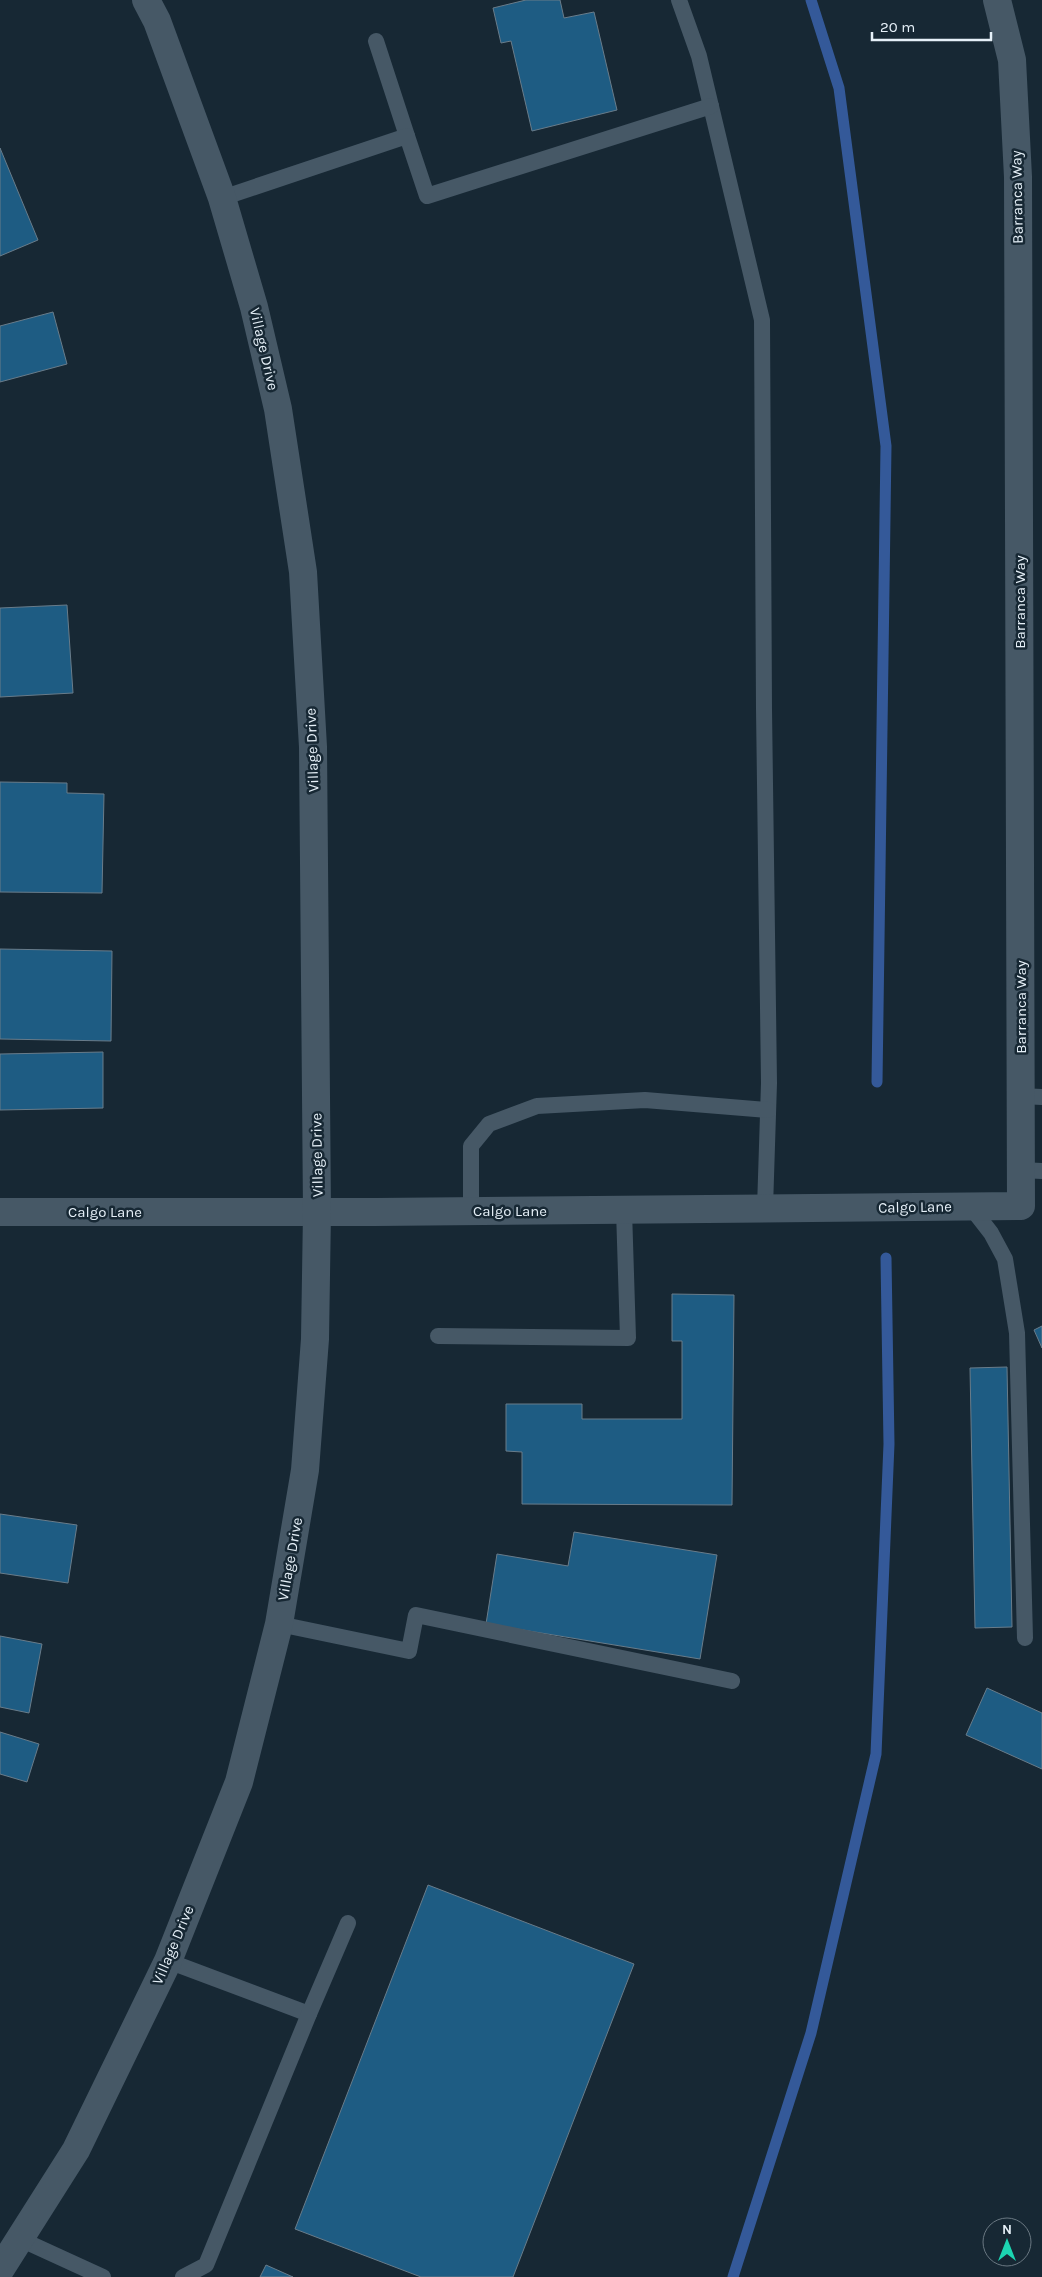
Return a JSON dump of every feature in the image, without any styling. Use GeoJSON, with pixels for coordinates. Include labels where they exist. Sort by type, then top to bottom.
{"type":"FeatureCollection","features":[{"type":"Feature","properties":{"kind":"main road","name":"Village Drive"},"geometry":{"type":"LineString","coordinates":[[0,2270],[76,2150],[168,1960],[239,1782],[279,1624],[305,1470],[315,1339],[318,1212],[313,747],[303,572],[278,409],[254,307],[222,198],[157,22],[146,0]]}},
{"type":"Feature","properties":{"kind":"main road","name":"Barranca Way"},"geometry":{"type":"LineString","coordinates":[[998,0],[1012,60],[1018,177],[1032,1097],[1032,1171],[1020,1206]]}},
{"type":"Feature","properties":{"kind":"main road","name":"Calgo Lane"},"geometry":{"type":"LineString","coordinates":[[0,1212],[318,1212],[1020,1206]]}},
{"type":"Feature","properties":{"kind":"lane"},"geometry":{"type":"LineString","coordinates":[[680,0],[699,56],[712,106],[762,320],[768,1110],[765,1208]]}},
{"type":"Feature","properties":{"kind":"lane"},"geometry":{"type":"LineString","coordinates":[[376,41],[427,196],[712,106]]}},
{"type":"Feature","properties":{"kind":"lane"},"geometry":{"type":"LineString","coordinates":[[222,198],[407,136]]}},
{"type":"Feature","properties":{"kind":"lane"},"geometry":{"type":"LineString","coordinates":[[471,1211],[471,1146],[489,1124],[537,1106],[644,1100],[768,1110]]}},
{"type":"Feature","properties":{"kind":"lane"},"geometry":{"type":"LineString","coordinates":[[970,1206],[991,1233],[1005,1259],[1017,1333],[1025,1638]]}},
{"type":"Feature","properties":{"kind":"lane"},"geometry":{"type":"LineString","coordinates":[[438,1336],[628,1338],[624,1210]]}},
{"type":"Feature","properties":{"kind":"lane"},"geometry":{"type":"LineString","coordinates":[[279,1624],[409,1651],[416,1615],[732,1681]]}},
{"type":"Feature","properties":{"kind":"lane"},"geometry":{"type":"LineString","coordinates":[[183,2277],[206,2265],[348,1923]]}},
{"type":"Feature","properties":{"kind":"lane"},"geometry":{"type":"LineString","coordinates":[[168,1960],[309,2014]]}},
{"type":"Feature","properties":{"kind":"lane"},"geometry":{"type":"LineString","coordinates":[[20,2239],[103,2277]]}},
{"type":"Feature","properties":{"kind":"building"},"geometry":{"type":"Polygon","coordinates":[[[526,0],[560,0],[564,18],[594,12],[617,110],[532,131],[511,41],[501,43],[493,8],[526,0]]]}},
{"type":"Feature","properties":{"kind":"building"},"geometry":{"type":"Polygon","coordinates":[[[0,148],[38,240],[0,256],[0,148]]]}},
{"type":"Feature","properties":{"kind":"building"},"geometry":{"type":"Polygon","coordinates":[[[53,312],[67,364],[0,382],[0,326],[53,312]]]}},
{"type":"Feature","properties":{"kind":"building"},"geometry":{"type":"Polygon","coordinates":[[[67,605],[73,693],[0,697],[0,608],[67,605]]]}},
{"type":"Feature","properties":{"kind":"building"},"geometry":{"type":"Polygon","coordinates":[[[0,782],[67,783],[67,793],[104,794],[102,893],[0,892],[0,782]]]}},
{"type":"Feature","properties":{"kind":"building"},"geometry":{"type":"Polygon","coordinates":[[[0,949],[112,951],[111,1041],[0,1039],[0,949]]]}},
{"type":"Feature","properties":{"kind":"building"},"geometry":{"type":"Polygon","coordinates":[[[103,1052],[103,1108],[0,1110],[0,1054],[103,1052]]]}},
{"type":"Feature","properties":{"kind":"building"},"geometry":{"type":"Polygon","coordinates":[[[672,1294],[734,1295],[732,1505],[522,1504],[522,1452],[506,1451],[506,1404],[582,1404],[582,1419],[682,1419],[682,1341],[672,1341],[672,1294]]]}},
{"type":"Feature","properties":{"kind":"building"},"geometry":{"type":"Polygon","coordinates":[[[1042,1326],[1042,1348],[1034,1330],[1042,1326]]]}},
{"type":"Feature","properties":{"kind":"building"},"geometry":{"type":"Polygon","coordinates":[[[1007,1367],[1012,1627],[975,1628],[970,1368],[1007,1367]]]}},
{"type":"Feature","properties":{"kind":"building"},"geometry":{"type":"Polygon","coordinates":[[[0,1514],[77,1525],[68,1583],[0,1573],[0,1514]]]}},
{"type":"Feature","properties":{"kind":"building"},"geometry":{"type":"Polygon","coordinates":[[[574,1532],[717,1555],[700,1659],[486,1624],[497,1554],[568,1566],[574,1532]]]}},
{"type":"Feature","properties":{"kind":"building"},"geometry":{"type":"Polygon","coordinates":[[[0,1636],[42,1644],[29,1713],[0,1707],[0,1636]]]}},
{"type":"Feature","properties":{"kind":"building"},"geometry":{"type":"Polygon","coordinates":[[[987,1688],[1042,1713],[1042,1769],[966,1735],[987,1688]]]}},
{"type":"Feature","properties":{"kind":"building"},"geometry":{"type":"Polygon","coordinates":[[[0,1732],[39,1744],[27,1782],[0,1774],[0,1732]]]}},
{"type":"Feature","properties":{"kind":"building"},"geometry":{"type":"Polygon","coordinates":[[[428,1885],[634,1964],[513,2277],[421,2277],[295,2229],[428,1885]]]}},
{"type":"Feature","properties":{"kind":"building"},"geometry":{"type":"Polygon","coordinates":[[[266,2265],[293,2277],[260,2277],[266,2265]]]}},
{"type":"Feature","properties":{"kind":"waterway"},"geometry":{"type":"LineString","coordinates":[[811,0],[839,88],[886,446],[877,1082]]}},
{"type":"Feature","properties":{"kind":"waterway"},"geometry":{"type":"LineString","coordinates":[[733,2277],[811,2033],[876,1754],[889,1444],[886,1258]]}}]}
